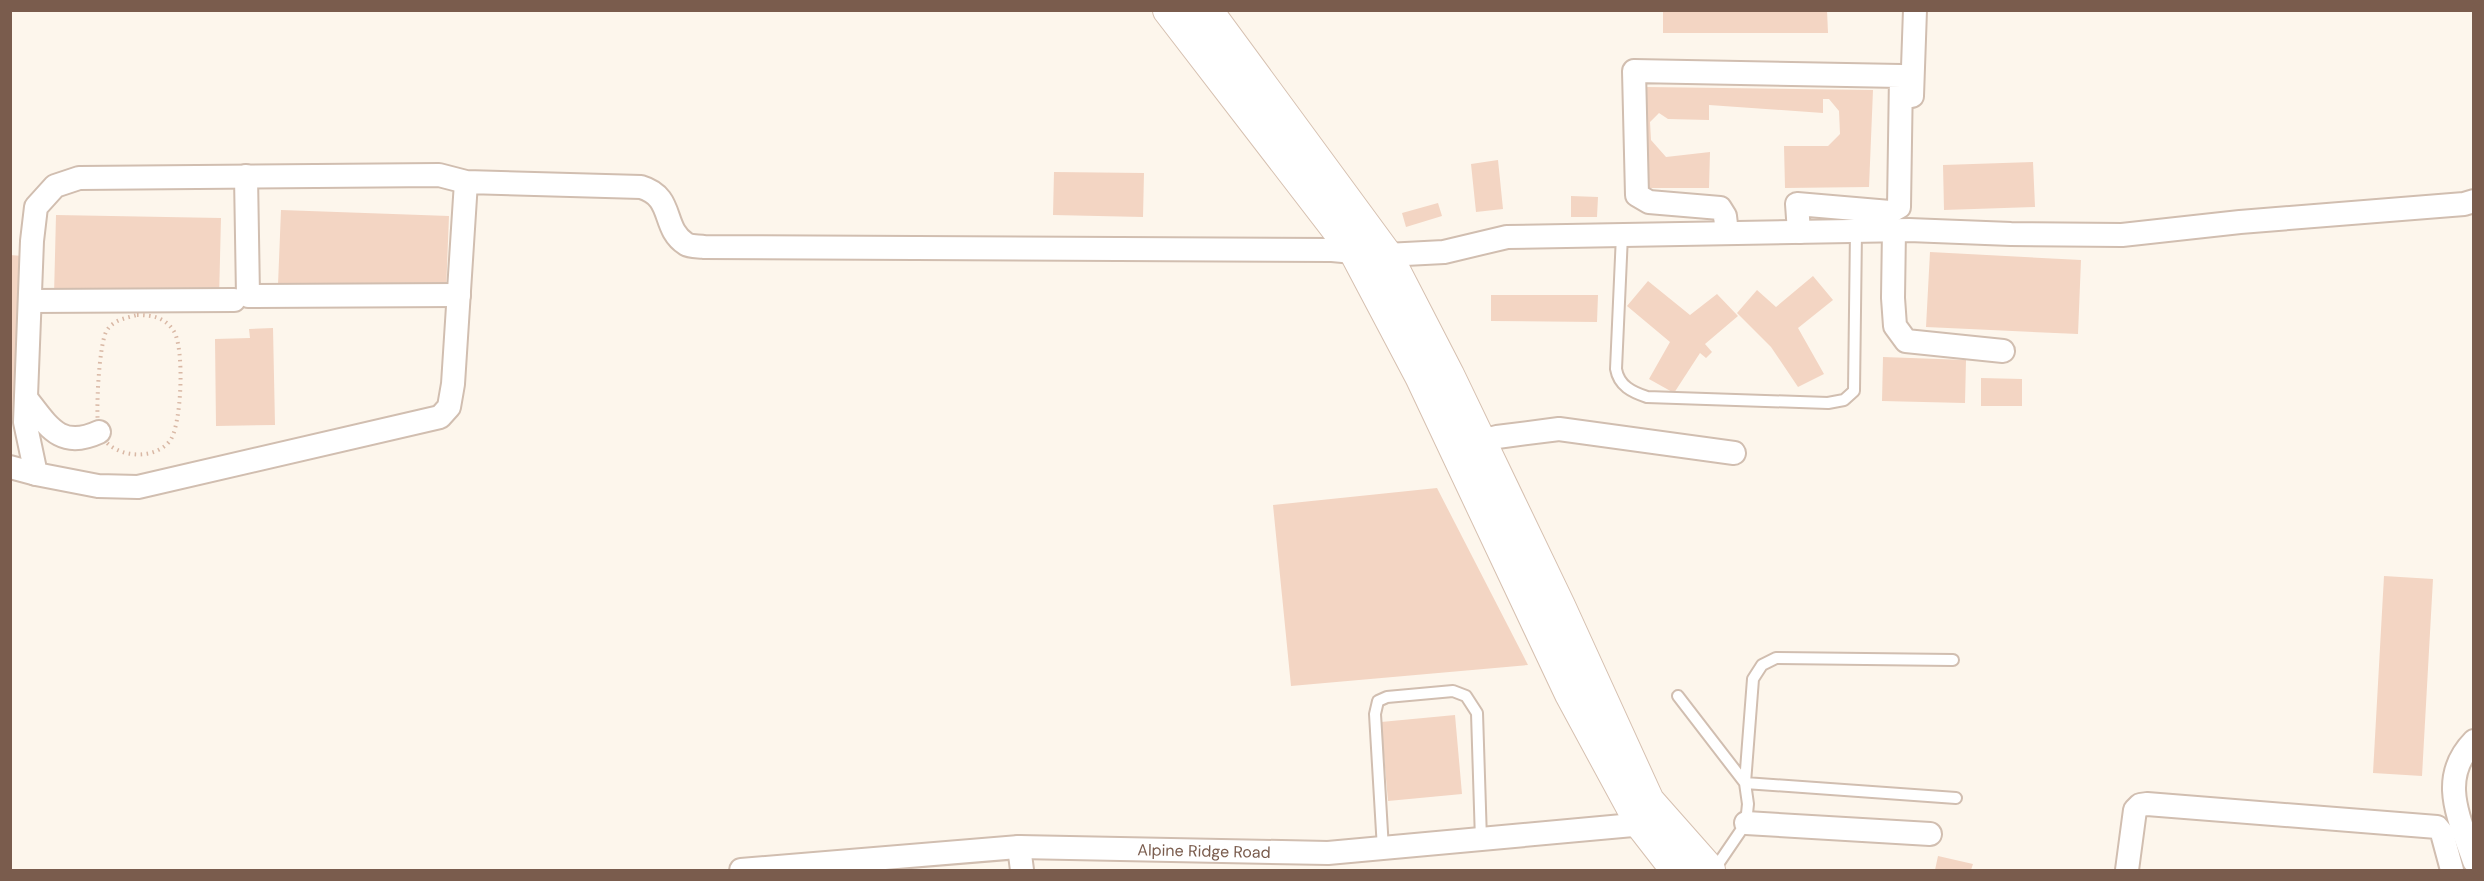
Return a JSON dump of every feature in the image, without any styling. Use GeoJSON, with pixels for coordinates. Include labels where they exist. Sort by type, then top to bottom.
{"type":"FeatureCollection","features":[{"type":"Feature","properties":{"kind":"street"},"geometry":{"type":"LineString","coordinates":[[1169,10],[1371,254]]}},
{"type":"Feature","properties":{"kind":"street"},"geometry":{"type":"LineString","coordinates":[[1206,10],[1371,254],[1467,445],[1559,606],[1648,801],[1654,823],[1677,870]]}},
{"type":"Feature","properties":{"kind":"street"},"geometry":{"type":"LineString","coordinates":[[1915,10],[1901,230],[1893,298],[1895,326],[1906,341],[2003,351]]}},
{"type":"Feature","properties":{"kind":"street"},"geometry":{"type":"LineString","coordinates":[[1727,233],[1725,216],[1720,208],[1649,202],[1637,195],[1634,71],[1901,76],[1899,207],[1890,212],[1797,204],[1798,232]]}},
{"type":"Feature","properties":{"kind":"street"},"geometry":{"type":"LineString","coordinates":[[36,474],[26,422],[26,398],[32,241],[36,207],[56,186],[79,178],[439,175],[466,182],[641,187],[652,190],[660,197],[674,231],[687,245],[705,247],[1332,250],[1371,254],[1444,252],[1508,237],[1901,230],[2122,235],[2240,222],[2464,204],[2474,201]]}},
{"type":"Feature","properties":{"kind":"street"},"geometry":{"type":"LineString","coordinates":[[246,176],[248,296],[459,295]]}},
{"type":"Feature","properties":{"kind":"street"},"geometry":{"type":"LineString","coordinates":[[10,467],[98,486],[138,487],[440,417],[449,407],[453,384],[466,182]]}},
{"type":"Feature","properties":{"kind":"street"},"geometry":{"type":"LineString","coordinates":[[30,301],[234,300]]}},
{"type":"Feature","properties":{"kind":"street"},"geometry":{"type":"LineString","coordinates":[[26,398],[53,431],[60,436],[84,439],[99,432]]}},
{"type":"Feature","properties":{"kind":"street"},"geometry":{"type":"LineString","coordinates":[[1467,445],[1541,431],[1566,430],[1734,453]]}},
{"type":"Feature","properties":{"kind":"street"},"geometry":{"type":"LineString","coordinates":[[2474,741],[2463,755],[2453,780],[2454,804],[2474,861]]}},
{"type":"Feature","properties":{"kind":"street"},"geometry":{"type":"LineString","coordinates":[[2127,870],[2135,810],[2140,805],[2147,804],[2437,827],[2442,833],[2452,870]]}},
{"type":"Feature","properties":{"kind":"street"},"geometry":{"type":"LineString","coordinates":[[1654,823],[1711,870]]}},
{"type":"Feature","properties":{"kind":"street","name":"Alpine Ridge Road"},"geometry":{"type":"LineString","coordinates":[[741,870],[845,867],[1019,848],[1328,853],[1654,823]]}},
{"type":"Feature","properties":{"kind":"street"},"geometry":{"type":"LineString","coordinates":[[1746,823],[1930,834]]}},
{"type":"Feature","properties":{"kind":"street"},"geometry":{"type":"LineString","coordinates":[[1019,848],[1022,870]]}},
{"type":"Feature","properties":{"kind":"lane"},"geometry":{"type":"LineString","coordinates":[[1622,235],[1616,369],[1618,379],[1625,387],[1647,397],[1828,403],[1844,400],[1854,391],[1856,231]]}},
{"type":"Feature","properties":{"kind":"lane"},"geometry":{"type":"LineString","coordinates":[[1711,870],[1746,823],[1748,804],[1745,783],[1753,679],[1762,665],[1776,658],[1953,660]]}},
{"type":"Feature","properties":{"kind":"lane"},"geometry":{"type":"LineString","coordinates":[[1383,849],[1375,714],[1378,700],[1387,697],[1453,691],[1466,696],[1477,713],[1481,840]]}},
{"type":"Feature","properties":{"kind":"lane"},"geometry":{"type":"LineString","coordinates":[[1678,696],[1745,783],[1956,798]]}},
{"type":"Feature","properties":{"kind":"path"},"geometry":{"type":"LineString","coordinates":[[137,315],[152,315],[165,321],[175,332],[179,343],[179,400],[175,428],[170,441],[156,452],[132,454],[117,451],[104,440],[99,432],[100,366],[106,332],[120,320],[137,315]]}},
{"type":"Feature","properties":{"kind":"building"},"geometry":{"type":"Polygon","coordinates":[[[1663,10],[1827,10],[1828,33],[1663,33],[1663,10]]]}},
{"type":"Feature","properties":{"kind":"building"},"geometry":{"type":"Polygon","coordinates":[[[1646,87],[1873,90],[1869,187],[1785,188],[1784,146],[1828,146],[1840,134],[1839,111],[1829,99],[1823,99],[1823,113],[1709,105],[1709,120],[1668,119],[1659,113],[1650,122],[1651,140],[1666,157],[1710,152],[1709,188],[1642,188],[1646,87]]]}},
{"type":"Feature","properties":{"kind":"building"},"geometry":{"type":"Polygon","coordinates":[[[1498,160],[1503,209],[1476,212],[1471,164],[1498,160]]]}},
{"type":"Feature","properties":{"kind":"building"},"geometry":{"type":"Polygon","coordinates":[[[2033,162],[2035,207],[1944,210],[1943,165],[2033,162]]]}},
{"type":"Feature","properties":{"kind":"building"},"geometry":{"type":"Polygon","coordinates":[[[1054,172],[1144,173],[1143,217],[1053,215],[1054,172]]]}},
{"type":"Feature","properties":{"kind":"building"},"geometry":{"type":"Polygon","coordinates":[[[1571,196],[1598,197],[1597,217],[1571,217],[1571,196]]]}},
{"type":"Feature","properties":{"kind":"building"},"geometry":{"type":"Polygon","coordinates":[[[1438,203],[1442,216],[1406,227],[1402,213],[1438,203]]]}},
{"type":"Feature","properties":{"kind":"building"},"geometry":{"type":"Polygon","coordinates":[[[281,210],[449,216],[446,292],[278,285],[281,210]]]}},
{"type":"Feature","properties":{"kind":"building"},"geometry":{"type":"Polygon","coordinates":[[[56,215],[221,218],[219,299],[54,296],[56,215]]]}},
{"type":"Feature","properties":{"kind":"building"},"geometry":{"type":"Polygon","coordinates":[[[1930,252],[2081,260],[2078,334],[1926,327],[1930,252]]]}},
{"type":"Feature","properties":{"kind":"building"},"geometry":{"type":"Polygon","coordinates":[[[10,255],[23,256],[18,420],[10,419],[10,255]]]}},
{"type":"Feature","properties":{"kind":"building"},"geometry":{"type":"Polygon","coordinates":[[[1813,276],[1833,300],[1798,328],[1824,374],[1798,387],[1771,347],[1737,313],[1757,290],[1776,307],[1813,276]]]}},
{"type":"Feature","properties":{"kind":"building"},"geometry":{"type":"Polygon","coordinates":[[[1648,281],[1690,315],[1717,294],[1738,316],[1705,344],[1712,352],[1706,358],[1700,353],[1674,393],[1649,379],[1670,342],[1627,306],[1648,281]]]}},
{"type":"Feature","properties":{"kind":"building"},"geometry":{"type":"Polygon","coordinates":[[[1491,295],[1598,295],[1597,322],[1491,321],[1491,295]]]}},
{"type":"Feature","properties":{"kind":"building"},"geometry":{"type":"Polygon","coordinates":[[[273,328],[275,425],[216,426],[215,339],[250,338],[249,329],[273,328]]]}},
{"type":"Feature","properties":{"kind":"building"},"geometry":{"type":"Polygon","coordinates":[[[1883,357],[1966,360],[1965,403],[1882,401],[1883,357]]]}},
{"type":"Feature","properties":{"kind":"building"},"geometry":{"type":"Polygon","coordinates":[[[1981,378],[2022,379],[2022,406],[1981,406],[1981,378]]]}},
{"type":"Feature","properties":{"kind":"building"},"geometry":{"type":"Polygon","coordinates":[[[1437,488],[1528,665],[1291,686],[1273,505],[1437,488]]]}},
{"type":"Feature","properties":{"kind":"building"},"geometry":{"type":"Polygon","coordinates":[[[2384,576],[2433,579],[2422,776],[2373,773],[2384,576]]]}},
{"type":"Feature","properties":{"kind":"building"},"geometry":{"type":"Polygon","coordinates":[[[1455,715],[1462,794],[1388,801],[1381,722],[1455,715]]]}},
{"type":"Feature","properties":{"kind":"building"},"geometry":{"type":"Polygon","coordinates":[[[1938,856],[1973,864],[1971,870],[1935,870],[1938,856]]]}}]}
